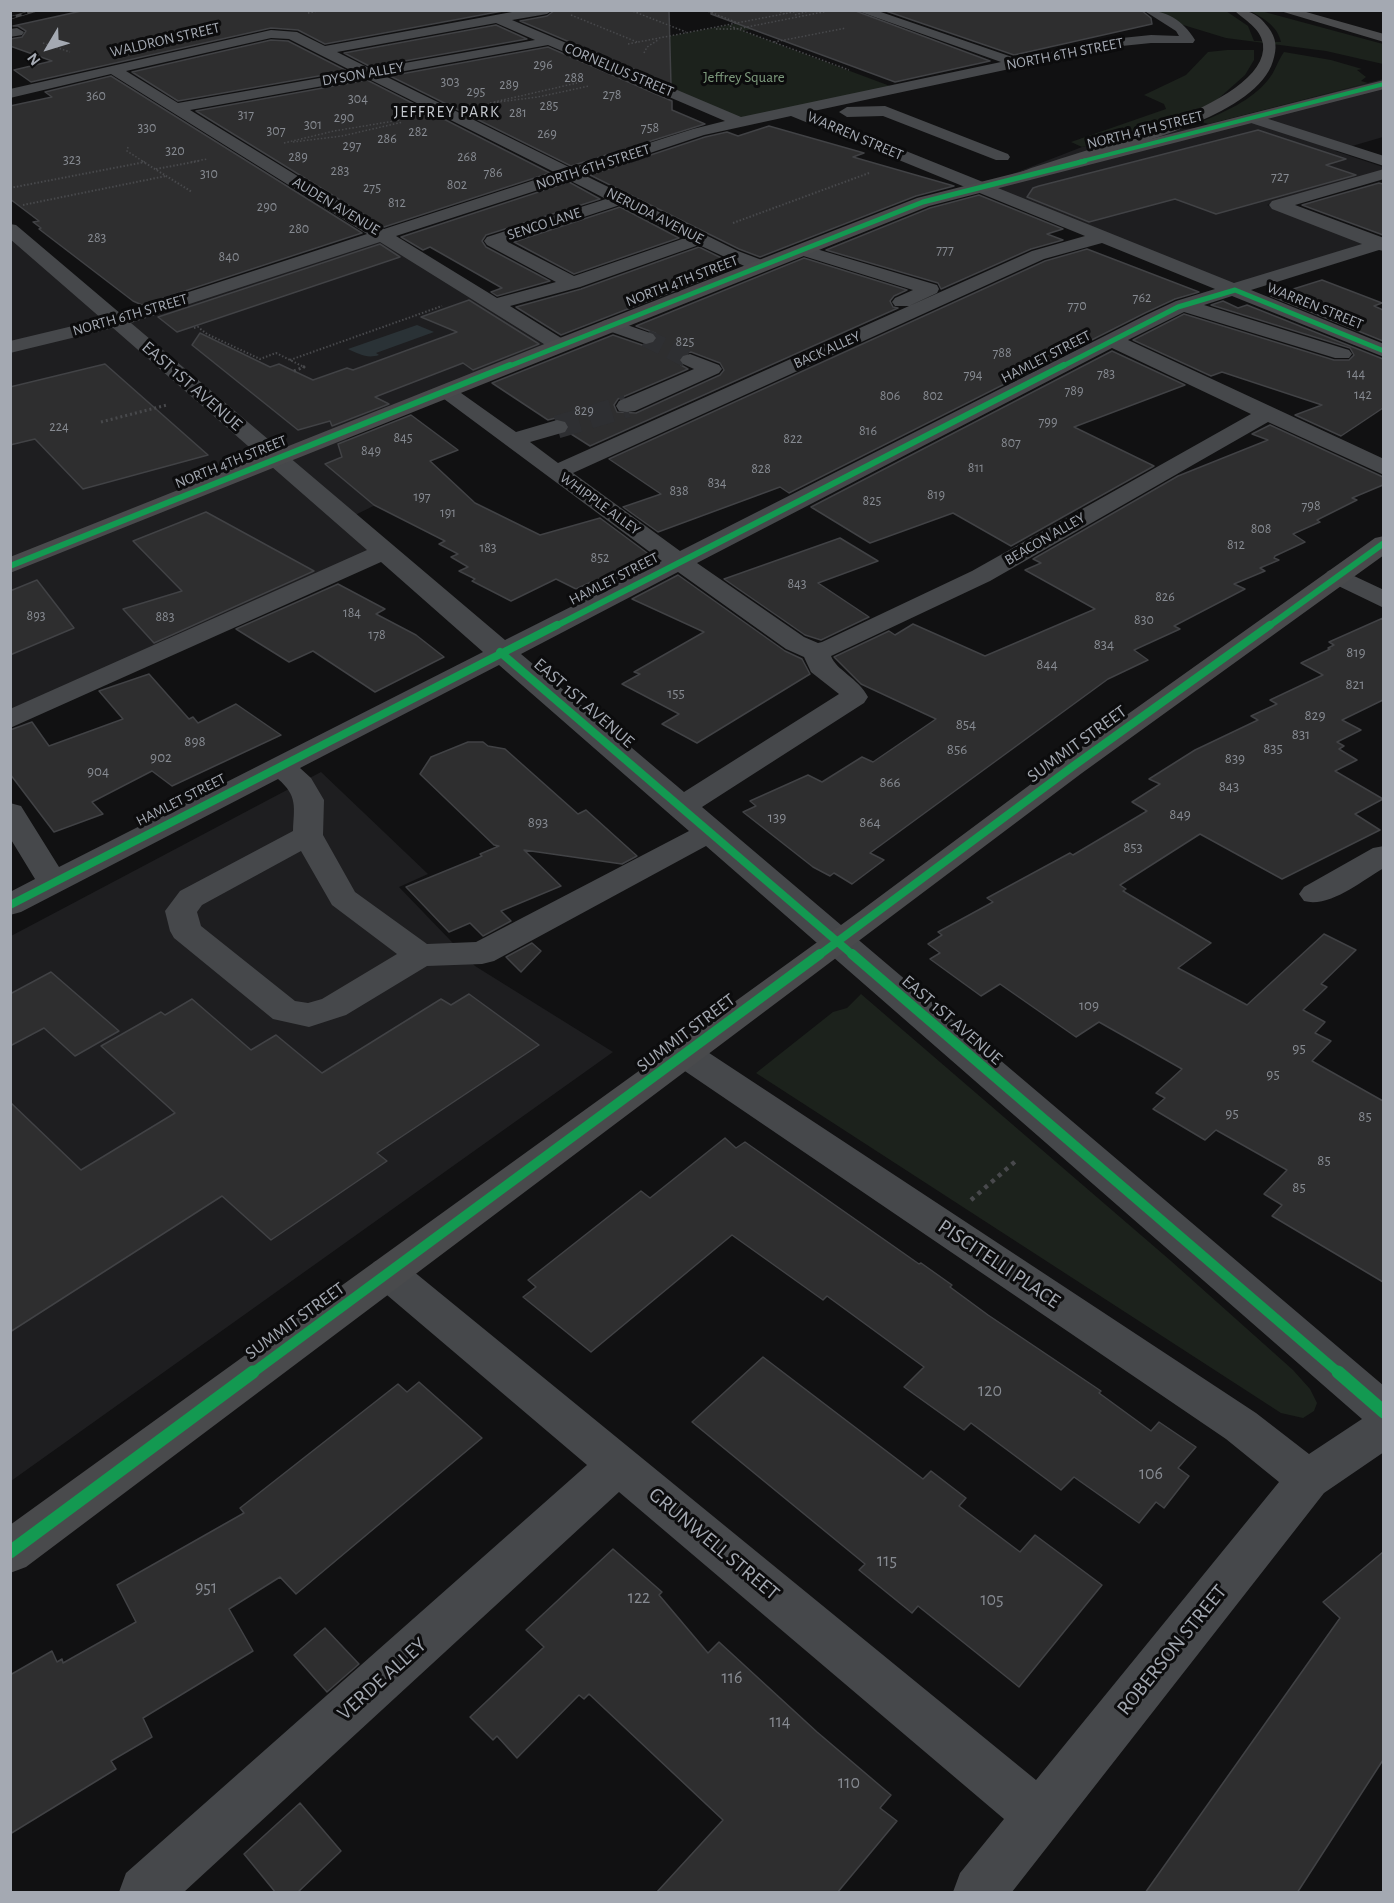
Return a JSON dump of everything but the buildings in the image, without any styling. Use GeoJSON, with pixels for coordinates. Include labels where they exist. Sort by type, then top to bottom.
{"type":"FeatureCollection","features":[{"type":"Feature","properties":{"kind":"main road"},"geometry":{"type":"LineString","coordinates":[[1027,175],[1054,163],[1140,138],[1197,117],[1245,90],[1267,62],[1270,53],[1266,33],[1257,22],[1240,10]]}},
{"type":"Feature","properties":{"kind":"main road"},"geometry":{"type":"LineString","coordinates":[[1283,10],[1383,38]]}},
{"type":"Feature","properties":{"kind":"main road"},"geometry":{"type":"LineString","coordinates":[[1328,10],[1383,27]]}},
{"type":"Feature","properties":{"kind":"main road","name":"NORTH 4TH STREET"},"geometry":{"type":"LineString","coordinates":[[10,566],[923,201],[1383,84]]}},
{"type":"Feature","properties":{"kind":"main road","name":"SUMMIT STREET"},"geometry":{"type":"LineString","coordinates":[[10,1551],[837,943],[1072,767],[1383,543]]}},
{"type":"Feature","properties":{"kind":"street"},"geometry":{"type":"LineString","coordinates":[[326,50],[547,10]]}},
{"type":"Feature","properties":{"kind":"street"},"geometry":{"type":"LineString","coordinates":[[861,10],[1017,63]]}},
{"type":"Feature","properties":{"kind":"street","name":"NORTH 6TH STREET"},"geometry":{"type":"LineString","coordinates":[[10,347],[118,321],[699,132],[1017,63],[1135,40],[1188,40],[1181,28],[1149,10]]}},
{"type":"Feature","properties":{"kind":"street"},"geometry":{"type":"LineString","coordinates":[[284,34],[297,19]]}},
{"type":"Feature","properties":{"kind":"street","name":"CORNELIUS STREET"},"geometry":{"type":"LineString","coordinates":[[498,19],[740,122]]}},
{"type":"Feature","properties":{"kind":"street","name":"WALDRON STREET"},"geometry":{"type":"LineString","coordinates":[[10,93],[246,38],[284,34],[298,37],[326,50]]}},
{"type":"Feature","properties":{"kind":"street","name":"DYSON ALLEY"},"geometry":{"type":"LineString","coordinates":[[176,108],[550,41]]}},
{"type":"Feature","properties":{"kind":"street","name":"NERUDA AVENUE"},"geometry":{"type":"LineString","coordinates":[[326,50],[760,267]]}},
{"type":"Feature","properties":{"kind":"street","name":"AUDEN AVENUE"},"geometry":{"type":"LineString","coordinates":[[113,69],[559,345]]}},
{"type":"Feature","properties":{"kind":"street"},"geometry":{"type":"LineString","coordinates":[[800,109],[856,113],[885,111],[1002,157]]}},
{"type":"Feature","properties":{"kind":"street","name":"WARREN STREET"},"geometry":{"type":"LineString","coordinates":[[800,109],[979,187],[1383,351]]}},
{"type":"Feature","properties":{"kind":"street"},"geometry":{"type":"LineString","coordinates":[[1253,118],[1383,161]]}},
{"type":"Feature","properties":{"kind":"street"},"geometry":{"type":"LineString","coordinates":[[216,133],[236,129]]}},
{"type":"Feature","properties":{"kind":"street"},"geometry":{"type":"LineString","coordinates":[[1382,244],[1278,205],[1383,174]]}},
{"type":"Feature","properties":{"kind":"street","name":"SENCO LANE"},"geometry":{"type":"LineString","coordinates":[[573,284],[493,241],[622,199]]}},
{"type":"Feature","properties":{"kind":"street","name":"EAST 1ST AVENUE"},"geometry":{"type":"LineString","coordinates":[[10,229],[1383,1412]]}},
{"type":"Feature","properties":{"kind":"street","name":"BACK ALLEY"},"geometry":{"type":"LineString","coordinates":[[556,472],[1038,255],[1102,237]]}},
{"type":"Feature","properties":{"kind":"street"},"geometry":{"type":"LineString","coordinates":[[494,305],[573,284],[700,239]]}},
{"type":"Feature","properties":{"kind":"street","name":"HAMLET STREET"},"geometry":{"type":"LineString","coordinates":[[10,904],[1183,305],[1382,244]]}},
{"type":"Feature","properties":{"kind":"street"},"geometry":{"type":"LineString","coordinates":[[803,250],[930,290],[857,322],[875,328]]}},
{"type":"Feature","properties":{"kind":"street","name":"WARREN STREET"},"geometry":{"type":"LineString","coordinates":[[1183,305],[1383,368]]}},
{"type":"Feature","properties":{"kind":"street"},"geometry":{"type":"LineString","coordinates":[[610,325],[646,338]]}},
{"type":"Feature","properties":{"kind":"street"},"geometry":{"type":"LineString","coordinates":[[1112,340],[1383,468]]}},
{"type":"Feature","properties":{"kind":"street"},"geometry":{"type":"LineString","coordinates":[[627,406],[712,369],[690,360]]}},
{"type":"Feature","properties":{"kind":"street","name":"WHIPPLE ALLEY"},"geometry":{"type":"LineString","coordinates":[[447,392],[679,562],[795,643],[816,652]]}},
{"type":"Feature","properties":{"kind":"street","name":"BEACON ALLEY"},"geometry":{"type":"LineString","coordinates":[[816,652],[831,648],[981,576],[1268,413]]}},
{"type":"Feature","properties":{"kind":"street"},"geometry":{"type":"LineString","coordinates":[[513,440],[557,427]]}},
{"type":"Feature","properties":{"kind":"street"},"geometry":{"type":"LineString","coordinates":[[10,720],[384,552]]}},
{"type":"Feature","properties":{"kind":"street"},"geometry":{"type":"LineString","coordinates":[[1337,576],[1383,600]]}},
{"type":"Feature","properties":{"kind":"street"},"geometry":{"type":"LineString","coordinates":[[680,808],[854,697],[850,688],[821,666],[816,652]]}},
{"type":"Feature","properties":{"kind":"street"},"geometry":{"type":"LineString","coordinates":[[280,766],[301,784],[309,800],[308,835],[343,898],[420,955]]}},
{"type":"Feature","properties":{"kind":"street"},"geometry":{"type":"LineString","coordinates":[[10,812],[53,882]]}},
{"type":"Feature","properties":{"kind":"street"},"geometry":{"type":"LineString","coordinates":[[308,835],[191,898],[181,911],[186,931],[285,1011],[309,1015],[334,1007],[420,955],[482,953],[710,833]]}},
{"type":"Feature","properties":{"kind":"street"},"geometry":{"type":"LineString","coordinates":[[1315,894],[1383,855]]}},
{"type":"Feature","properties":{"kind":"street","name":"PISCITELLI PLACE"},"geometry":{"type":"LineString","coordinates":[[685,1054],[1241,1426],[1308,1479]]}},
{"type":"Feature","properties":{"kind":"street","name":"GRUNWELL STREET"},"geometry":{"type":"LineString","coordinates":[[388,1274],[1039,1815]]}},
{"type":"Feature","properties":{"kind":"street","name":"ROBERSON STREET"},"geometry":{"type":"LineString","coordinates":[[979,1893],[1308,1479],[1383,1428]]}},
{"type":"Feature","properties":{"kind":"street","name":"VERDE ALLEY"},"geometry":{"type":"LineString","coordinates":[[146,1893],[618,1465]]}},
{"type":"Feature","properties":{"kind":"path"},"geometry":{"type":"LineString","coordinates":[[630,10],[686,33]]}},
{"type":"Feature","properties":{"kind":"path"},"geometry":{"type":"LineString","coordinates":[[705,10],[738,23]]}},
{"type":"Feature","properties":{"kind":"path"},"geometry":{"type":"LineString","coordinates":[[777,10],[786,14]]}},
{"type":"Feature","properties":{"kind":"path"},"geometry":{"type":"LineString","coordinates":[[579,53],[804,10]]}},
{"type":"Feature","properties":{"kind":"path"},"geometry":{"type":"LineString","coordinates":[[775,22],[812,10]]}},
{"type":"Feature","properties":{"kind":"path"},"geometry":{"type":"LineString","coordinates":[[703,30],[737,29],[833,10]]}},
{"type":"Feature","properties":{"kind":"path"},"geometry":{"type":"LineString","coordinates":[[566,13],[637,42]]}},
{"type":"Feature","properties":{"kind":"path"},"geometry":{"type":"LineString","coordinates":[[728,25],[898,89]]}},
{"type":"Feature","properties":{"kind":"path"},"geometry":{"type":"LineString","coordinates":[[773,42],[848,28]]}},
{"type":"Feature","properties":{"kind":"path"},"geometry":{"type":"LineString","coordinates":[[644,54],[652,43],[665,37]]}},
{"type":"Feature","properties":{"kind":"path"},"geometry":{"type":"LineString","coordinates":[[491,103],[511,96],[581,82]]}},
{"type":"Feature","properties":{"kind":"path"},"geometry":{"type":"LineString","coordinates":[[286,143],[342,136],[491,103],[529,99],[590,86]]}},
{"type":"Feature","properties":{"kind":"path"},"geometry":{"type":"LineString","coordinates":[[276,145],[334,130],[412,119]]}},
{"type":"Feature","properties":{"kind":"path"},"geometry":{"type":"LineString","coordinates":[[128,147],[127,151],[192,192]]}},
{"type":"Feature","properties":{"kind":"path"},"geometry":{"type":"LineString","coordinates":[[156,169],[208,159]]}},
{"type":"Feature","properties":{"kind":"path"},"geometry":{"type":"LineString","coordinates":[[10,188],[145,162]]}},
{"type":"Feature","properties":{"kind":"path"},"geometry":{"type":"LineString","coordinates":[[726,226],[871,172]]}},
{"type":"Feature","properties":{"kind":"path"},"geometry":{"type":"LineString","coordinates":[[22,205],[166,177]]}},
{"type":"Feature","properties":{"kind":"path"},"geometry":{"type":"LineString","coordinates":[[290,360],[447,304]]}},
{"type":"Feature","properties":{"kind":"path"},"geometry":{"type":"LineString","coordinates":[[188,329],[198,327],[207,334],[260,359],[276,353],[304,367],[294,371]]}},
{"type":"Feature","properties":{"kind":"path"},"geometry":{"type":"LineString","coordinates":[[101,422],[175,403]]}},
{"type":"Feature","properties":{"kind":"path"},"geometry":{"type":"LineString","coordinates":[[963,1207],[1018,1159]]}},
{"type":"Feature","properties":{"kind":"shaded area"},"geometry":{"type":"Polygon","coordinates":[[[1383,79],[1383,137],[1335,151],[1383,167],[1383,170],[1267,205],[1374,245],[1231,289],[979,187],[1082,147],[1134,134],[1194,128],[1383,79]]]}},
{"type":"Feature","properties":{"kind":"shaded area"},"geometry":{"type":"Polygon","coordinates":[[[10,228],[380,552],[10,723],[10,228]]]}},
{"type":"Feature","properties":{"kind":"shaded area"},"geometry":{"type":"Polygon","coordinates":[[[383,237],[559,348],[342,436],[412,487],[349,518],[123,322],[383,237]]]}},
{"type":"Feature","properties":{"kind":"shaded area"},"geometry":{"type":"Polygon","coordinates":[[[417,325],[434,332],[376,353],[379,355],[375,356],[363,355],[348,349],[417,325]]]}},
{"type":"Feature","properties":{"kind":"shaded area"},"geometry":{"type":"Polygon","coordinates":[[[321,772],[428,874],[399,887],[475,966],[613,1052],[11,1481],[11,936],[321,772]]]}},
{"type":"Feature","properties":{"kind":"green space","name":"Jeffrey Square"},"geometry":{"type":"Polygon","coordinates":[[[804,11],[847,11],[743,31],[898,89],[740,122],[579,53],[804,11]]]}},
{"type":"Feature","properties":{"kind":"green space"},"geometry":{"type":"Polygon","coordinates":[[[1151,11],[1226,11],[1248,26],[1254,41],[1281,42],[1277,32],[1270,24],[1250,11],[1261,11],[1383,44],[1383,64],[1326,51],[1226,38],[1180,24],[1151,11]]]}},
{"type":"Feature","properties":{"kind":"green space"},"geometry":{"type":"Polygon","coordinates":[[[1254,50],[1254,60],[1245,75],[1218,99],[1134,134],[1082,147],[1071,142],[1166,109],[1164,104],[1144,95],[1186,75],[1208,52],[1254,50]]]}},
{"type":"Feature","properties":{"kind":"green space"},"geometry":{"type":"Polygon","coordinates":[[[1284,52],[1331,60],[1362,69],[1357,70],[1366,77],[1361,81],[1368,83],[1209,124],[1201,122],[1254,94],[1270,77],[1284,52]]]}},
{"type":"Feature","properties":{"kind":"green space"},"geometry":{"type":"Polygon","coordinates":[[[861,994],[1171,1261],[1293,1370],[1310,1389],[1317,1403],[1314,1411],[1303,1418],[1281,1413],[756,1073],[833,1012],[847,1008],[861,994]]]}},
{"type":"Feature","properties":{"kind":"tunnel"},"geometry":{"type":"LineString","coordinates":[[646,338],[690,360]]}},
{"type":"Feature","properties":{"kind":"tunnel"},"geometry":{"type":"LineString","coordinates":[[557,427],[627,406]]}},
{"type":"Feature","properties":{"kind":"railway"},"geometry":{"type":"LineString","coordinates":[[10,18],[37,10]]}},
{"type":"Feature","properties":{"kind":"cycle path"},"geometry":{"type":"LineString","coordinates":[[10,566],[559,345],[923,202],[1384,84]]}},
{"type":"Feature","properties":{"kind":"cycle path"},"geometry":{"type":"LineString","coordinates":[[10,905],[1178,307],[1235,290],[1384,351]]}},
{"type":"Feature","properties":{"kind":"cycle path"},"geometry":{"type":"LineString","coordinates":[[10,1552],[788,977],[870,919],[1072,767],[1384,543]]}},
{"type":"Feature","properties":{"kind":"cycle path"},"geometry":{"type":"LineString","coordinates":[[500,652],[1384,1412]]}},
{"type":"Feature","properties":{"kind":"district","name":"JEFFREY PARK"},"geometry":{"type":"Point","coordinates":[447,112]}}]}
